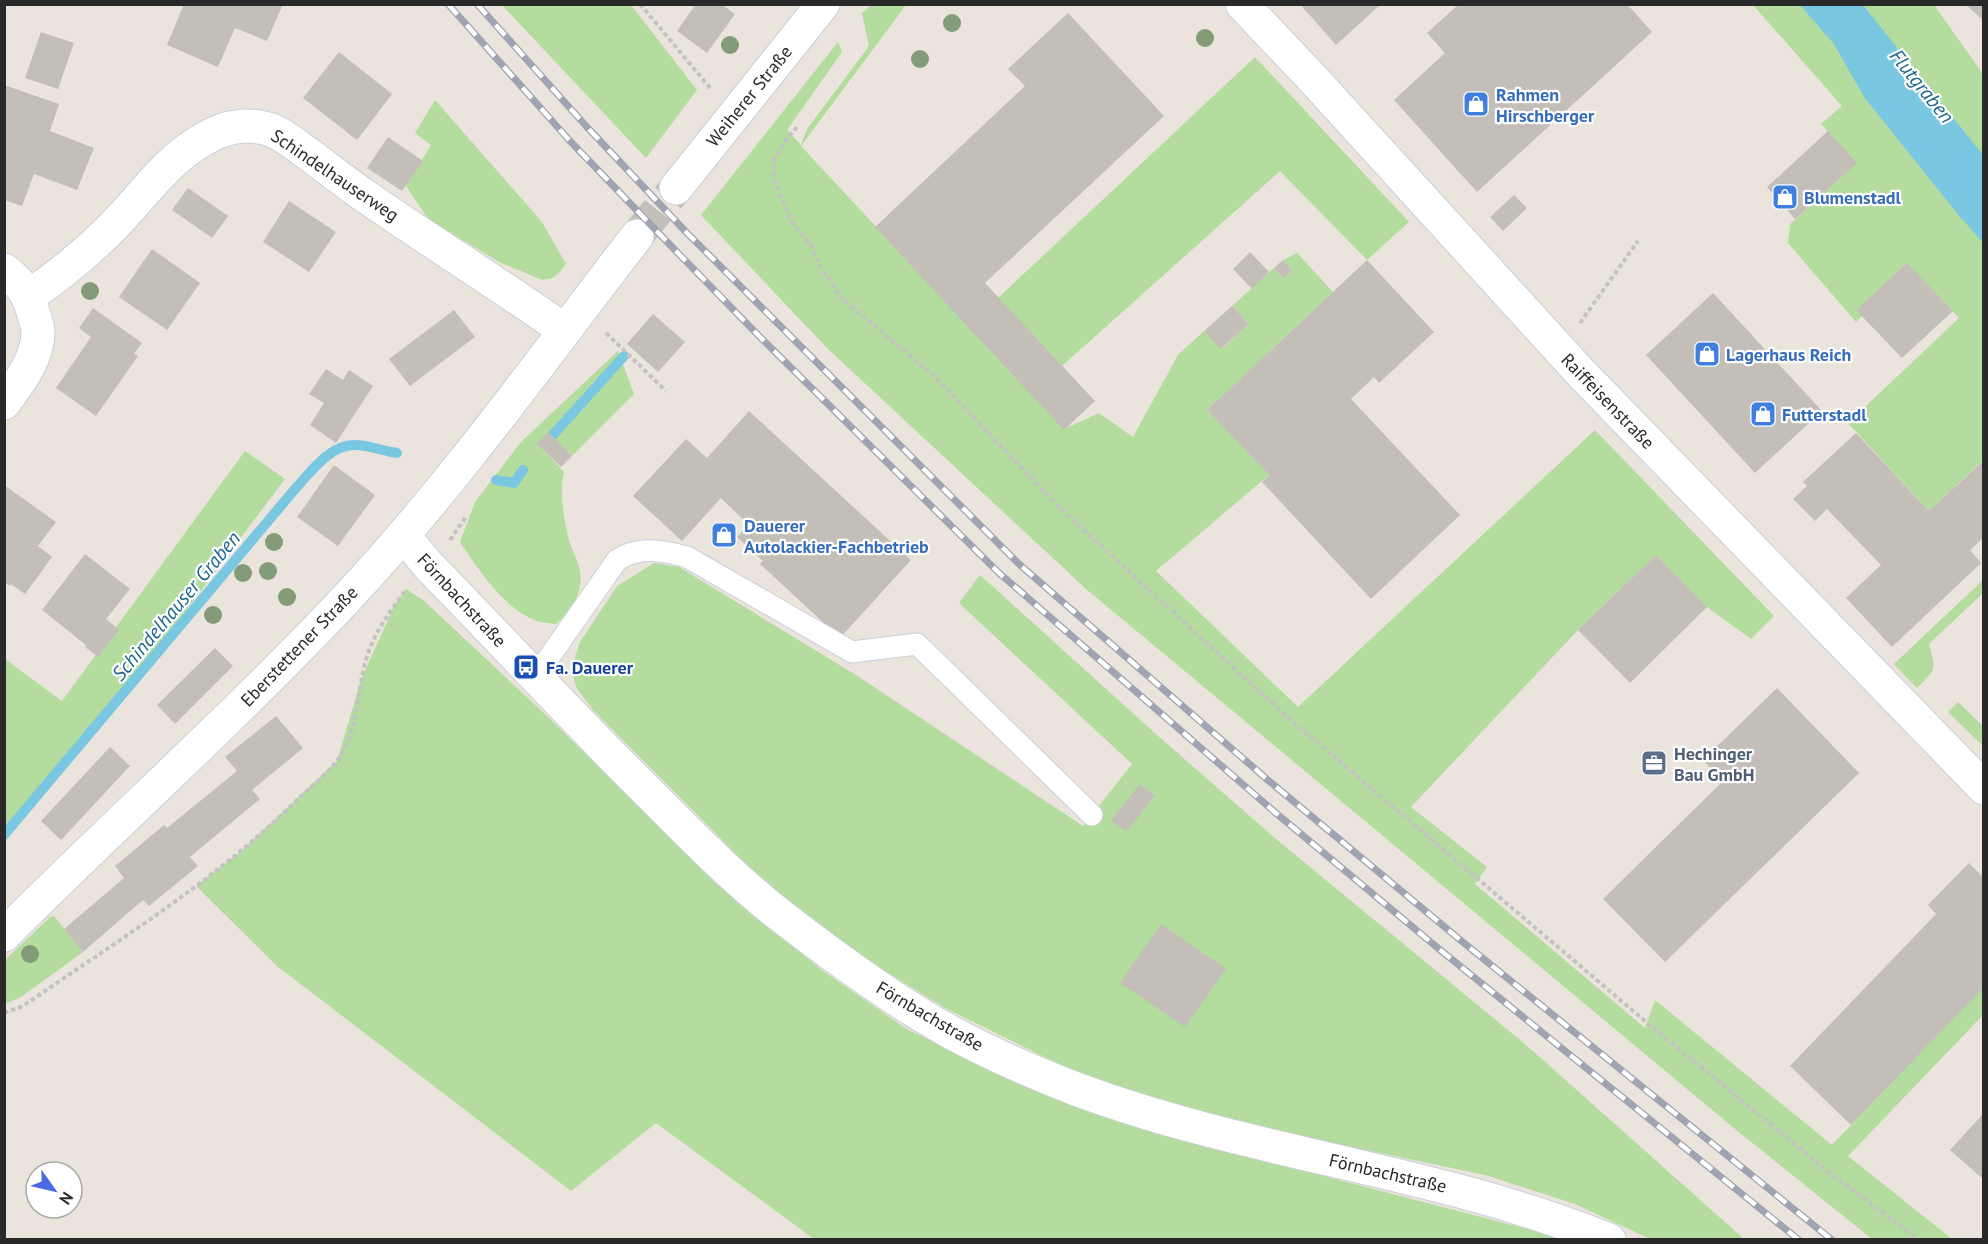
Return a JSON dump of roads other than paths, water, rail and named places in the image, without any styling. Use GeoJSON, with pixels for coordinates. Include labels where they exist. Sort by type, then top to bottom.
{"type":"FeatureCollection","features":[{"type":"Feature","properties":{"kind":"street","name":"Weiherer Straße"},"geometry":{"type":"LineString","coordinates":[[676,188],[823,4]]}},
{"type":"Feature","properties":{"kind":"street","name":"Raiffeisenstraße"},"geometry":{"type":"LineString","coordinates":[[1242,4],[1560,351],[1983,788]]}},
{"type":"Feature","properties":{"kind":"street","name":"Schindelhauserweg"},"geometry":{"type":"LineString","coordinates":[[29,296],[87,252],[161,174],[192,146],[227,128],[250,126],[266,128],[282,135],[365,196],[512,292],[564,330]]}},
{"type":"Feature","properties":{"kind":"street"},"geometry":{"type":"LineString","coordinates":[[564,330],[637,236]]}},
{"type":"Feature","properties":{"kind":"street"},"geometry":{"type":"LineString","coordinates":[[4,270],[21,285],[29,296],[38,329],[37,343],[30,363],[4,403]]}},
{"type":"Feature","properties":{"kind":"street","name":"Eberstettener Straße"},"geometry":{"type":"LineString","coordinates":[[4,935],[284,662],[346,598],[403,535],[458,468],[564,330]]}},
{"type":"Feature","properties":{"kind":"street","name":"Förnbachstraße"},"geometry":{"type":"LineString","coordinates":[[403,535],[428,565],[733,876],[779,915],[910,1008],[969,1042],[1076,1089],[1212,1132],[1427,1181],[1523,1208],[1609,1239]]}},
{"type":"Feature","properties":{"kind":"lane"},"geometry":{"type":"LineString","coordinates":[[536,676],[617,560],[638,551],[669,552],[687,557],[852,652],[917,644],[1092,815]]}},
{"type":"Feature","properties":{"kind":"water","name":"Flutgraben"},"geometry":{"type":"Polygon","coordinates":[[[1800,5],[1863,5],[1983,155],[1983,243],[1864,97],[1834,44],[1800,5]]]}},
{"type":"Feature","properties":{"kind":"waterway","name":"Schindelhauser Graben"},"geometry":{"type":"LineString","coordinates":[[552,436],[624,356]]}},
{"type":"Feature","properties":{"kind":"waterway","name":"Schindelhauser Graben"},"geometry":{"type":"LineString","coordinates":[[4,835],[321,461],[337,449],[355,445],[397,453]]}},
{"type":"Feature","properties":{"kind":"waterway","name":"Schindelhauser Graben"},"geometry":{"type":"LineString","coordinates":[[496,480],[514,483],[523,470]]}},
{"type":"Feature","properties":{"kind":"tunnel"},"geometry":{"type":"LineString","coordinates":[[637,236],[676,188]]}},
{"type":"Feature","properties":{"kind":"railway"},"geometry":{"type":"LineString","coordinates":[[448,4],[570,141],[674,249],[999,573],[1277,814],[1439,949],[1799,1240]]}},
{"type":"Feature","properties":{"kind":"railway"},"geometry":{"type":"LineString","coordinates":[[477,4],[586,126],[687,233],[1019,564],[1269,781],[1470,948],[1832,1240]]}},
{"type":"Feature","properties":{"kind":"place","name":"Rahmen Hirschberger"},"geometry":{"type":"Point","coordinates":[1476,104]}},
{"type":"Feature","properties":{"kind":"place","name":"Blumenstadl"},"geometry":{"type":"Point","coordinates":[1785,197]}},
{"type":"Feature","properties":{"kind":"place","name":"Lagerhaus Reich"},"geometry":{"type":"Point","coordinates":[1707,354]}},
{"type":"Feature","properties":{"kind":"place","name":"Futterstadl"},"geometry":{"type":"Point","coordinates":[1763,414]}},
{"type":"Feature","properties":{"kind":"place","name":"Dauerer Autolackier-Fachbetrieb"},"geometry":{"type":"Point","coordinates":[724,535]}},
{"type":"Feature","properties":{"kind":"place","name":"Fa. Dauerer"},"geometry":{"type":"Point","coordinates":[526,667]}},
{"type":"Feature","properties":{"kind":"place","name":"Hechinger Bau GmbH"},"geometry":{"type":"Point","coordinates":[1654,763]}}]}
